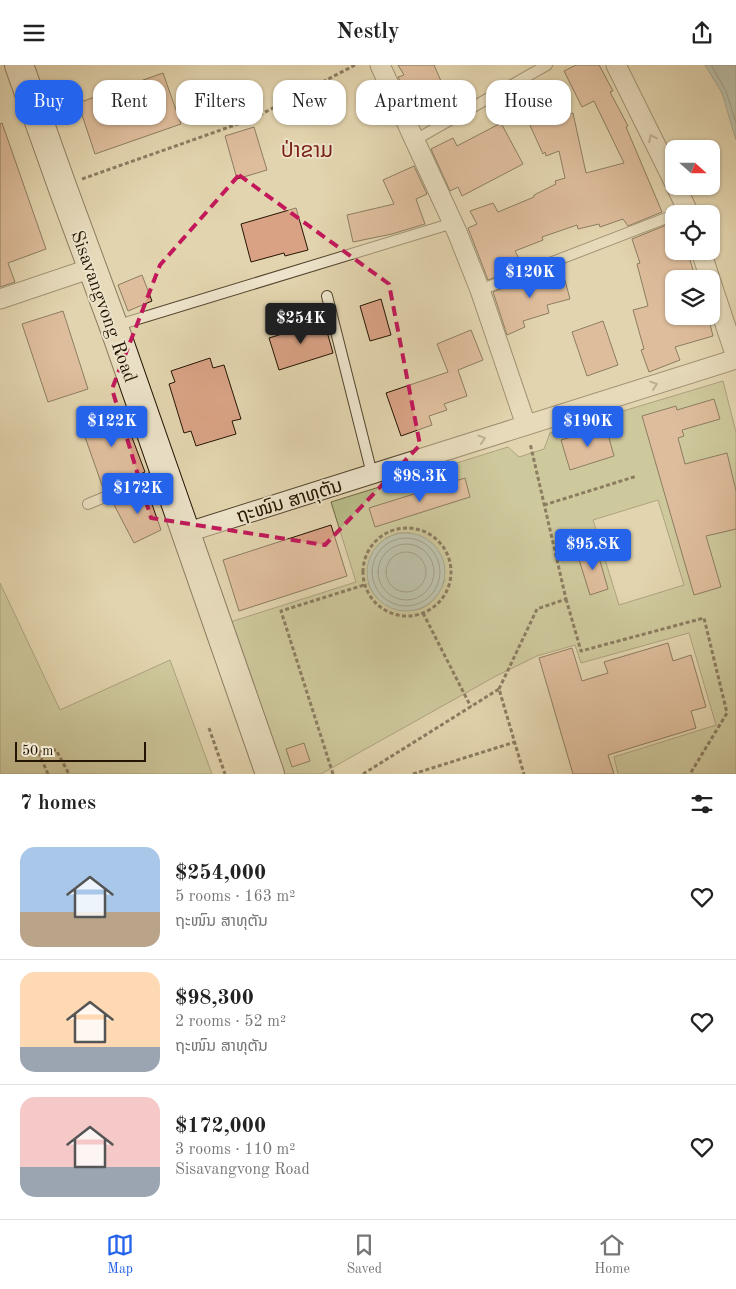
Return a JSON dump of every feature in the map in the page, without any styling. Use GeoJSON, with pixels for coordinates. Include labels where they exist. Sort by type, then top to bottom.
{"type":"FeatureCollection","features":[{"type":"Feature","properties":{"kind":"main road","name":"Sisavangvong Road"},"geometry":{"type":"LineString","coordinates":[[19,65],[114,327],[270,774]]}},
{"type":"Feature","properties":{"kind":"street"},"geometry":{"type":"LineString","coordinates":[[380,65],[453,223],[480,290],[526,425]]}},
{"type":"Feature","properties":{"kind":"street"},"geometry":{"type":"LineString","coordinates":[[616,65],[665,164]]}},
{"type":"Feature","properties":{"kind":"street"},"geometry":{"type":"LineString","coordinates":[[0,299],[92,268]]}},
{"type":"Feature","properties":{"kind":"street"},"geometry":{"type":"LineString","coordinates":[[720,308],[736,358]]}},
{"type":"Feature","properties":{"kind":"street","name":"ຖະໜົນ ສາທຸຕັນ"},"geometry":{"type":"LineString","coordinates":[[185,533],[736,358]]}},
{"type":"Feature","properties":{"kind":"lane"},"geometry":{"type":"LineString","coordinates":[[415,140],[547,65]]}},
{"type":"Feature","properties":{"kind":"lane"},"geometry":{"type":"LineString","coordinates":[[480,290],[665,219]]}},
{"type":"Feature","properties":{"kind":"lane"},"geometry":{"type":"LineString","coordinates":[[114,327],[453,223]]}},
{"type":"Feature","properties":{"kind":"lane"},"geometry":{"type":"LineString","coordinates":[[327,296],[372,474]]}},
{"type":"Feature","properties":{"kind":"lane"},"geometry":{"type":"LineString","coordinates":[[88,504],[164,473]]}},
{"type":"Feature","properties":{"kind":"path"},"geometry":{"type":"LineString","coordinates":[[62,187],[252,119],[355,65]]}},
{"type":"Feature","properties":{"kind":"path"},"geometry":{"type":"LineString","coordinates":[[526,425],[566,599],[581,651],[704,618],[727,713],[690,774]]}},
{"type":"Feature","properties":{"kind":"path"},"geometry":{"type":"LineString","coordinates":[[544,505],[637,476]]}},
{"type":"Feature","properties":{"kind":"path"},"geometry":{"type":"LineString","coordinates":[[412,527],[426,531],[438,540],[447,552],[451,566],[450,581],[445,595],[436,606],[423,613],[409,617],[394,615],[381,608],[370,598],[364,585],[362,570],[365,556],[373,543],[384,533],[397,528],[412,527]]}},
{"type":"Feature","properties":{"kind":"path"},"geometry":{"type":"LineString","coordinates":[[333,774],[281,611],[364,585]]}},
{"type":"Feature","properties":{"kind":"path"},"geometry":{"type":"LineString","coordinates":[[363,774],[499,689],[537,609],[566,599]]}},
{"type":"Feature","properties":{"kind":"path"},"geometry":{"type":"LineString","coordinates":[[423,613],[471,707]]}},
{"type":"Feature","properties":{"kind":"path"},"geometry":{"type":"LineString","coordinates":[[499,689],[524,774]]}},
{"type":"Feature","properties":{"kind":"path"},"geometry":{"type":"LineString","coordinates":[[209,728],[225,774]]}},
{"type":"Feature","properties":{"kind":"path"},"geometry":{"type":"LineString","coordinates":[[413,774],[515,742]]}},
{"type":"Feature","properties":{"kind":"path"},"geometry":{"type":"LineString","coordinates":[[48,774],[38,751],[56,750],[70,774]]}},
{"type":"Feature","properties":{"kind":"highlighted area"},"geometry":{"type":"Polygon","coordinates":[[[239,175],[389,284],[420,445],[325,545],[151,518],[112,389],[160,265],[239,175]]]}},
{"type":"Feature","properties":{"kind":"green space"},"geometry":{"type":"Polygon","coordinates":[[[723,381],[736,432],[736,774],[618,774],[614,757],[716,725],[689,633],[581,663],[575,645],[537,656],[496,676],[321,774],[274,774],[224,624],[356,582],[331,502],[508,447],[519,457],[544,449],[550,433],[723,381]],[[658,500],[593,520],[619,605],[684,585],[658,500]],[[398,533],[386,538],[368,584],[376,597],[386,605],[405,610],[421,609],[427,606],[437,595],[445,580],[411,533],[398,533]]]}},
{"type":"Feature","properties":{"kind":"green space"},"geometry":{"type":"Polygon","coordinates":[[[0,583],[60,710],[170,660],[212,774],[0,774],[0,583]]]}},
{"type":"Feature","properties":{"kind":"water"},"geometry":{"type":"Polygon","coordinates":[[[705,65],[736,65],[736,140],[722,93],[705,65]]]}},
{"type":"Feature","properties":{"kind":"water"},"geometry":{"type":"Polygon","coordinates":[[[406,533],[421,536],[434,544],[442,557],[445,572],[442,587],[434,600],[421,608],[406,611],[391,608],[378,600],[370,587],[367,572],[370,557],[378,544],[391,536],[406,533]]]}},
{"type":"Feature","properties":{"kind":"building"},"geometry":{"type":"Polygon","coordinates":[[[398,65],[434,65],[441,80],[400,80],[398,77],[404,75],[398,65]]]}},
{"type":"Feature","properties":{"kind":"building"},"geometry":{"type":"Polygon","coordinates":[[[576,65],[599,65],[613,91],[610,92],[628,126],[626,127],[662,212],[628,226],[623,219],[600,227],[599,224],[578,229],[577,225],[542,237],[543,240],[515,251],[523,266],[488,280],[468,228],[477,224],[470,211],[493,203],[498,212],[534,197],[534,195],[556,184],[555,181],[565,178],[559,151],[546,156],[545,152],[543,154],[530,125],[571,125],[571,114],[573,113],[586,173],[624,163],[594,101],[582,107],[571,85],[571,80],[568,80],[564,71],[576,65]]]}},
{"type":"Feature","properties":{"kind":"building"},"geometry":{"type":"Polygon","coordinates":[[[163,73],[165,80],[143,80],[163,73]]]}},
{"type":"Feature","properties":{"kind":"building"},"geometry":{"type":"Polygon","coordinates":[[[166,82],[176,110],[176,125],[178,125],[95,154],[83,118],[83,101],[93,98],[93,125],[166,125],[166,82]]]}},
{"type":"Feature","properties":{"kind":"building"},"geometry":{"type":"Polygon","coordinates":[[[2,123],[46,249],[8,263],[15,282],[0,287],[0,124],[2,123]]]}},
{"type":"Feature","properties":{"kind":"building"},"geometry":{"type":"Polygon","coordinates":[[[497,125],[502,125],[523,164],[462,196],[458,187],[450,191],[431,149],[453,138],[457,146],[497,125]]]}},
{"type":"Feature","properties":{"kind":"building"},"geometry":{"type":"Polygon","coordinates":[[[254,127],[267,170],[237,179],[225,136],[254,127]]]}},
{"type":"Feature","properties":{"kind":"building"},"geometry":{"type":"Polygon","coordinates":[[[414,166],[427,194],[416,199],[425,224],[392,234],[353,242],[347,215],[394,204],[383,180],[414,166]]]}},
{"type":"Feature","properties":{"kind":"building"},"geometry":{"type":"Polygon","coordinates":[[[296,208],[308,250],[285,256],[284,253],[251,262],[241,224],[296,208]]]}},
{"type":"Feature","properties":{"kind":"building"},"geometry":{"type":"Polygon","coordinates":[[[665,226],[665,260],[690,260],[693,270],[665,270],[665,325],[710,325],[713,336],[675,347],[680,360],[649,372],[641,350],[644,349],[633,310],[648,306],[637,264],[640,263],[632,239],[665,226]]]}},
{"type":"Feature","properties":{"kind":"building"},"geometry":{"type":"Polygon","coordinates":[[[562,269],[570,299],[547,305],[549,313],[523,321],[525,327],[507,335],[493,292],[533,277],[562,269]]]}},
{"type":"Feature","properties":{"kind":"building"},"geometry":{"type":"Polygon","coordinates":[[[142,275],[152,301],[128,311],[118,285],[142,275]]]}},
{"type":"Feature","properties":{"kind":"building"},"geometry":{"type":"Polygon","coordinates":[[[381,299],[391,335],[370,341],[360,306],[381,299]]]}},
{"type":"Feature","properties":{"kind":"building"},"geometry":{"type":"Polygon","coordinates":[[[63,311],[88,389],[48,402],[22,324],[63,311]]]}},
{"type":"Feature","properties":{"kind":"building"},"geometry":{"type":"Polygon","coordinates":[[[324,321],[333,353],[279,370],[269,338],[324,321]]]}},
{"type":"Feature","properties":{"kind":"building"},"geometry":{"type":"Polygon","coordinates":[[[603,321],[618,365],[587,376],[572,332],[603,321]]]}},
{"type":"Feature","properties":{"kind":"building"},"geometry":{"type":"Polygon","coordinates":[[[471,330],[483,360],[458,370],[467,396],[444,404],[447,410],[429,416],[432,425],[401,436],[386,393],[448,372],[437,344],[471,330]]]}},
{"type":"Feature","properties":{"kind":"building"},"geometry":{"type":"Polygon","coordinates":[[[210,358],[213,368],[224,365],[241,419],[232,421],[236,434],[196,446],[191,431],[184,433],[169,384],[175,382],[171,371],[210,358]]]}},
{"type":"Feature","properties":{"kind":"building"},"geometry":{"type":"Polygon","coordinates":[[[714,399],[720,419],[682,430],[684,436],[678,438],[685,464],[727,453],[736,491],[736,529],[706,536],[721,587],[694,595],[642,416],[676,406],[677,410],[714,399]]]}},
{"type":"Feature","properties":{"kind":"building"},"geometry":{"type":"Polygon","coordinates":[[[121,408],[145,472],[106,489],[103,488],[79,420],[121,408]]]}},
{"type":"Feature","properties":{"kind":"building"},"geometry":{"type":"Polygon","coordinates":[[[606,427],[614,456],[570,470],[561,440],[606,427]]]}},
{"type":"Feature","properties":{"kind":"building"},"geometry":{"type":"Polygon","coordinates":[[[465,478],[470,497],[375,527],[369,508],[465,478]]]}},
{"type":"Feature","properties":{"kind":"building"},"geometry":{"type":"Polygon","coordinates":[[[146,487],[161,530],[134,543],[112,501],[146,487]]]}},
{"type":"Feature","properties":{"kind":"building"},"geometry":{"type":"Polygon","coordinates":[[[331,525],[347,576],[239,611],[223,560],[331,525]]]}},
{"type":"Feature","properties":{"kind":"building"},"geometry":{"type":"Polygon","coordinates":[[[596,547],[608,589],[590,595],[577,553],[596,547]]]}},
{"type":"Feature","properties":{"kind":"building"},"geometry":{"type":"Polygon","coordinates":[[[668,643],[673,661],[691,655],[706,707],[691,711],[696,728],[608,755],[614,774],[573,774],[539,658],[572,648],[582,681],[608,673],[604,662],[668,643]]]}},
{"type":"Feature","properties":{"kind":"building"},"geometry":{"type":"Polygon","coordinates":[[[304,743],[310,761],[292,767],[286,749],[304,743]]]}},
{"type":"Feature","properties":{"kind":"district","name":"ປ່າຂາມ"},"geometry":{"type":"Point","coordinates":[307,150]}}]}
